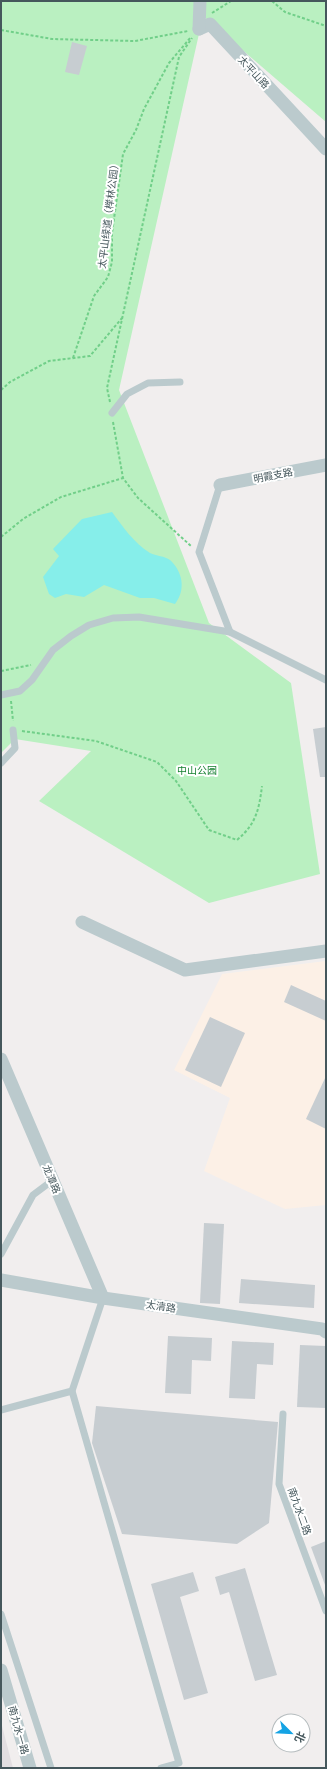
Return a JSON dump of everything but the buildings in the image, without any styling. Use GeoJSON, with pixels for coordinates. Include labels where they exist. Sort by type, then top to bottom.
{"type":"FeatureCollection","features":[{"type":"Feature","properties":{"kind":"street"},"geometry":{"type":"LineString","coordinates":[[198,28],[201,14],[200,1]]}},
{"type":"Feature","properties":{"kind":"street","name":"太平山路"},"geometry":{"type":"LineString","coordinates":[[198,28],[210,24],[326,150]]}},
{"type":"Feature","properties":{"kind":"street","name":"明霞支路"},"geometry":{"type":"LineString","coordinates":[[220,485],[326,465]]}},
{"type":"Feature","properties":{"kind":"street"},"geometry":{"type":"LineString","coordinates":[[82,922],[185,970],[326,951]]}},
{"type":"Feature","properties":{"kind":"street","name":"龙潭路"},"geometry":{"type":"LineString","coordinates":[[1,1059],[103,1298]]}},
{"type":"Feature","properties":{"kind":"street","name":"太清路"},"geometry":{"type":"LineString","coordinates":[[1,1280],[103,1298],[325,1330]]}},
{"type":"Feature","properties":{"kind":"street","name":"南九水一路"},"geometry":{"type":"LineString","coordinates":[[1,1670],[30,1768]]}},
{"type":"Feature","properties":{"kind":"lane"},"geometry":{"type":"LineString","coordinates":[[112,413],[127,394],[148,383],[180,382]]}},
{"type":"Feature","properties":{"kind":"lane"},"geometry":{"type":"LineString","coordinates":[[220,485],[199,552],[230,632]]}},
{"type":"Feature","properties":{"kind":"lane"},"geometry":{"type":"LineString","coordinates":[[1,695],[20,691],[32,680],[53,650],[71,636],[89,625],[113,618],[139,618],[230,632],[326,680]]}},
{"type":"Feature","properties":{"kind":"lane"},"geometry":{"type":"LineString","coordinates":[[1,762],[15,748],[14,730]]}},
{"type":"Feature","properties":{"kind":"lane"},"geometry":{"type":"LineString","coordinates":[[1,1254],[33,1195],[53,1180]]}},
{"type":"Feature","properties":{"kind":"lane"},"geometry":{"type":"LineString","coordinates":[[103,1298],[72,1391],[179,1763],[161,1768]]}},
{"type":"Feature","properties":{"kind":"lane"},"geometry":{"type":"LineString","coordinates":[[1,1410],[72,1391]]}},
{"type":"Feature","properties":{"kind":"lane","name":"南九水二路"},"geometry":{"type":"LineString","coordinates":[[283,1414],[279,1484],[326,1611]]}},
{"type":"Feature","properties":{"kind":"lane"},"geometry":{"type":"LineString","coordinates":[[1,1614],[51,1768]]}},
{"type":"Feature","properties":{"kind":"path"},"geometry":{"type":"LineString","coordinates":[[272,1],[285,12],[326,26]]}},
{"type":"Feature","properties":{"kind":"path"},"geometry":{"type":"LineString","coordinates":[[1,30],[52,39],[135,41],[158,38],[198,28]]}},
{"type":"Feature","properties":{"kind":"path"},"geometry":{"type":"LineString","coordinates":[[198,28],[179,57],[107,388],[123,478],[138,498],[199,552]]}},
{"type":"Feature","properties":{"kind":"path","name":"太平山绿道（榉林公园）"},"geometry":{"type":"LineString","coordinates":[[73,358],[94,296],[108,277],[112,262],[112,233],[123,154],[136,130],[144,109],[170,63],[198,28]]}},
{"type":"Feature","properties":{"kind":"path"},"geometry":{"type":"LineString","coordinates":[[1,390],[10,382],[49,361],[90,356],[123,317]]}},
{"type":"Feature","properties":{"kind":"path"},"geometry":{"type":"LineString","coordinates":[[1,537],[23,519],[61,497],[123,478]]}},
{"type":"Feature","properties":{"kind":"path"},"geometry":{"type":"LineString","coordinates":[[1,671],[44,663]]}},
{"type":"Feature","properties":{"kind":"path"},"geometry":{"type":"LineString","coordinates":[[10,694],[14,730],[96,741],[157,762],[176,781],[209,830],[236,840],[247,832],[258,812],[262,786]]}},
{"type":"Feature","properties":{"kind":"shaded area"},"geometry":{"type":"Polygon","coordinates":[[[326,961],[326,1205],[285,1209],[204,1171],[230,1098],[174,1070],[222,974],[326,961]]]}},
{"type":"Feature","properties":{"kind":"shaded area"},"geometry":{"type":"Polygon","coordinates":[[[1,1722],[13,1768],[1,1768],[1,1722]]]}},
{"type":"Feature","properties":{"kind":"green space","name":"中山公园"},"geometry":{"type":"Polygon","coordinates":[[[1,1],[326,1],[326,122],[203,16],[119,390],[209,623],[291,683],[320,874],[209,903],[39,801],[91,751],[15,739],[1,753],[1,1]]]}},
{"type":"Feature","properties":{"kind":"water"},"geometry":{"type":"Polygon","coordinates":[[[112,512],[129,534],[144,549],[150,553],[170,560],[178,570],[182,581],[182,587],[181,593],[175,604],[154,598],[140,598],[104,585],[84,597],[66,594],[55,598],[49,594],[43,577],[59,556],[53,549],[82,519],[112,512]]]}}]}
